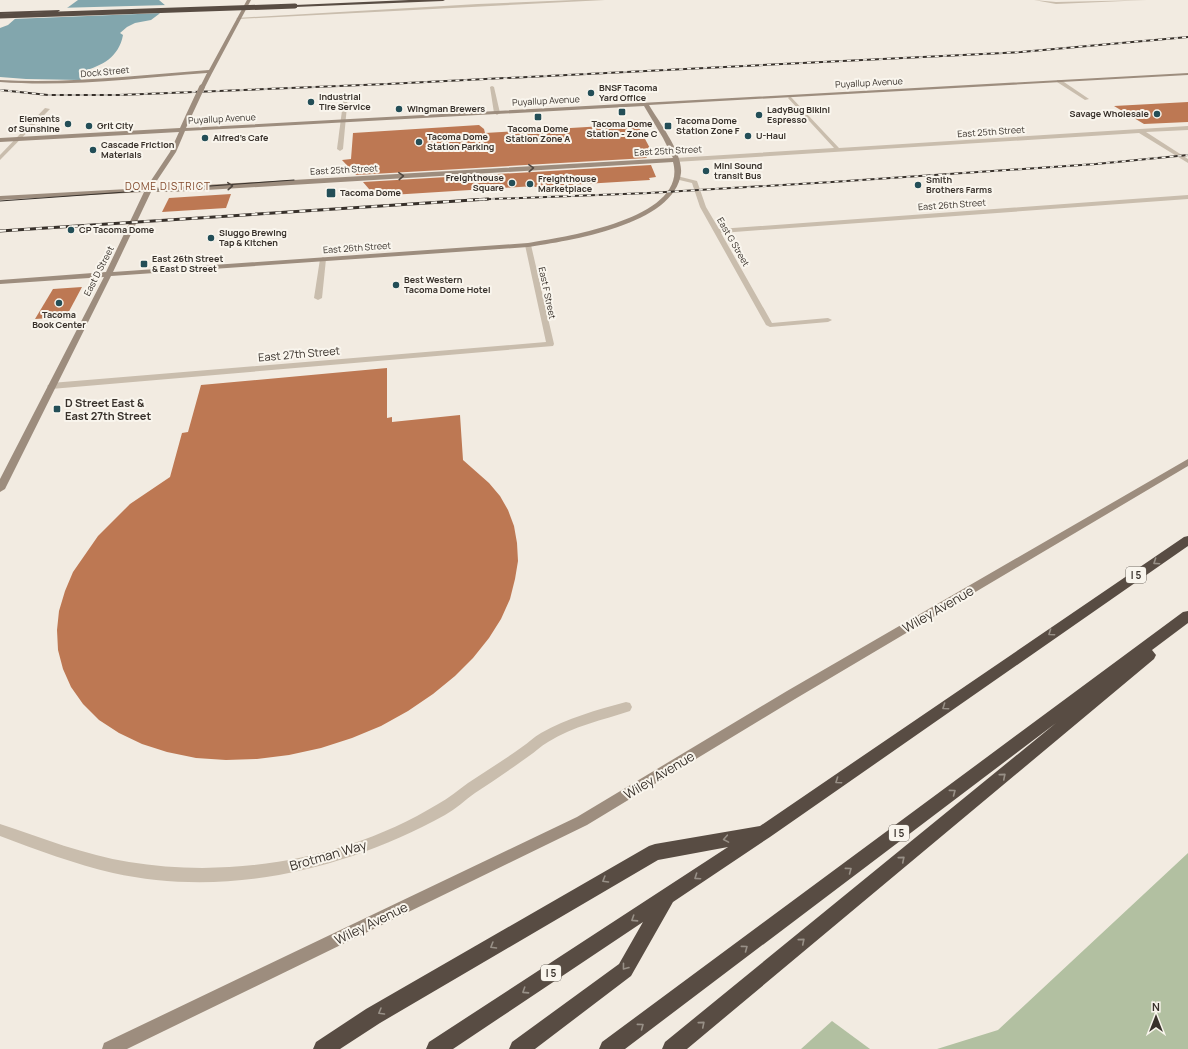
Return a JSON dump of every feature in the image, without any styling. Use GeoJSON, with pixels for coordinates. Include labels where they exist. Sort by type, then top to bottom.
{"type":"FeatureCollection","features":[{"type":"Feature","properties":{"kind":"highway"},"geometry":{"type":"LineString","coordinates":[[0,16],[370,0]]}},
{"type":"Feature","properties":{"kind":"highway"},"geometry":{"type":"LineString","coordinates":[[0,13],[443,0]]}},
{"type":"Feature","properties":{"kind":"highway","name":"I 5"},"geometry":{"type":"LineString","coordinates":[[436,1049],[764,832],[1188,540]]}},
{"type":"Feature","properties":{"kind":"highway","name":"I 5"},"geometry":{"type":"LineString","coordinates":[[610,1049],[1188,616]]}},
{"type":"Feature","properties":{"kind":"highway","name":"I 5"},"geometry":{"type":"LineString","coordinates":[[672,1049],[1188,623]]}},
{"type":"Feature","properties":{"kind":"highway"},"geometry":{"type":"LineString","coordinates":[[323,1049],[373,1016],[654,852],[764,832]]}},
{"type":"Feature","properties":{"kind":"highway","name":"I 5"},"geometry":{"type":"LineString","coordinates":[[520,1049],[625,970],[666,898]]}},
{"type":"Feature","properties":{"kind":"street","name":"East D Street"},"geometry":{"type":"LineString","coordinates":[[0,489],[157,174],[173,152],[188,117],[211,71],[249,0]]}},
{"type":"Feature","properties":{"kind":"street"},"geometry":{"type":"LineString","coordinates":[[238,19],[478,5],[603,0]]}},
{"type":"Feature","properties":{"kind":"street"},"geometry":{"type":"LineString","coordinates":[[1036,0],[1056,3],[1145,0]]}},
{"type":"Feature","properties":{"kind":"street","name":"Dock Street"},"geometry":{"type":"LineString","coordinates":[[0,81],[52,83],[87,82],[211,71]]}},
{"type":"Feature","properties":{"kind":"street","name":"Puyallup Avenue"},"geometry":{"type":"LineString","coordinates":[[0,140],[1188,74]]}},
{"type":"Feature","properties":{"kind":"street"},"geometry":{"type":"LineString","coordinates":[[1059,81],[1087,99]]}},
{"type":"Feature","properties":{"kind":"street"},"geometry":{"type":"LineString","coordinates":[[492,87],[496,113]]}},
{"type":"Feature","properties":{"kind":"street"},"geometry":{"type":"LineString","coordinates":[[340,149],[346,95]]}},
{"type":"Feature","properties":{"kind":"street"},"geometry":{"type":"LineString","coordinates":[[790,97],[838,150]]}},
{"type":"Feature","properties":{"kind":"street"},"geometry":{"type":"LineString","coordinates":[[646,105],[673,154],[677,167],[676,178]]}},
{"type":"Feature","properties":{"kind":"street"},"geometry":{"type":"LineString","coordinates":[[0,158],[47,109]]}},
{"type":"Feature","properties":{"kind":"street","name":"East 25th Street"},"geometry":{"type":"LineString","coordinates":[[0,198],[675,160],[1188,128]]}},
{"type":"Feature","properties":{"kind":"street"},"geometry":{"type":"LineString","coordinates":[[1140,131],[1188,161]]}},
{"type":"Feature","properties":{"kind":"street","name":"East G Street"},"geometry":{"type":"LineString","coordinates":[[676,178],[695,182],[703,207],[770,324],[828,320]]}},
{"type":"Feature","properties":{"kind":"street","name":"East 26th Street"},"geometry":{"type":"LineString","coordinates":[[0,282],[528,245],[578,237],[602,231],[636,217],[658,204],[668,194],[674,185],[676,178]]}},
{"type":"Feature","properties":{"kind":"street","name":"East 25th Street"},"geometry":{"type":"LineString","coordinates":[[0,204],[129,195],[149,190]]}},
{"type":"Feature","properties":{"kind":"street","name":"East 26th Street"},"geometry":{"type":"LineString","coordinates":[[717,231],[1188,197]]}},
{"type":"Feature","properties":{"kind":"street","name":"East F Street"},"geometry":{"type":"LineString","coordinates":[[528,245],[550,344]]}},
{"type":"Feature","properties":{"kind":"street"},"geometry":{"type":"LineString","coordinates":[[318,298],[323,259]]}},
{"type":"Feature","properties":{"kind":"street","name":"East 27th Street"},"geometry":{"type":"LineString","coordinates":[[51,386],[550,344]]}},
{"type":"Feature","properties":{"kind":"street","name":"Wiley Avenue"},"geometry":{"type":"LineString","coordinates":[[110,1049],[582,821],[791,695],[1188,462]]}},
{"type":"Feature","properties":{"kind":"street","name":"Brotman Way"},"geometry":{"type":"LineString","coordinates":[[0,830],[82,857],[127,869],[156,874],[194,876],[228,875],[278,869],[326,858],[376,842],[413,825],[442,809],[546,736],[578,722],[626,707]]}},
{"type":"Feature","properties":{"kind":"green space"},"geometry":{"type":"Polygon","coordinates":[[[1188,853],[1188,1049],[937,1049],[998,1030],[1188,853]]]}},
{"type":"Feature","properties":{"kind":"green space"},"geometry":{"type":"Polygon","coordinates":[[[832,1021],[870,1049],[801,1049],[832,1021]]]}},
{"type":"Feature","properties":{"kind":"water"},"geometry":{"type":"Polygon","coordinates":[[[78,0],[159,0],[166,6],[151,20],[135,23],[120,33],[123,35],[121,43],[114,55],[103,63],[83,71],[81,74],[87,76],[80,80],[0,77],[0,28],[8,25],[16,18],[67,8],[78,0]]]}},
{"type":"Feature","properties":{"kind":"pier"},"geometry":{"type":"Polygon","coordinates":[[[168,5],[163,13],[12,19],[15,16],[57,8],[168,5]]]}},
{"type":"Feature","properties":{"kind":"building","name":"Savage Wholesale"},"geometry":{"type":"Polygon","coordinates":[[[1188,102],[1188,122],[1144,124],[1114,106],[1188,102]]]}},
{"type":"Feature","properties":{"kind":"building"},"geometry":{"type":"Polygon","coordinates":[[[637,124],[652,152],[645,153],[647,158],[356,175],[342,160],[351,159],[353,133],[479,125],[484,129],[485,133],[637,124]]]}},
{"type":"Feature","properties":{"kind":"building","name":"Freighthouse Square"},"geometry":{"type":"Polygon","coordinates":[[[651,165],[656,177],[649,178],[650,180],[535,187],[375,196],[363,182],[651,165]]]}},
{"type":"Feature","properties":{"kind":"building"},"geometry":{"type":"Polygon","coordinates":[[[231,194],[226,208],[162,212],[169,198],[231,194]]]}},
{"type":"Feature","properties":{"kind":"building","name":"Tacoma Book Center"},"geometry":{"type":"Polygon","coordinates":[[[82,287],[66,317],[35,319],[53,289],[82,287]]]}},
{"type":"Feature","properties":{"kind":"building"},"geometry":{"type":"Polygon","coordinates":[[[387,368],[387,418],[392,417],[392,422],[460,415],[463,460],[489,483],[500,496],[508,510],[514,526],[518,561],[510,599],[501,619],[489,638],[473,658],[455,676],[433,694],[408,711],[381,726],[352,738],[321,748],[289,755],[257,759],[226,760],[196,758],[167,752],[142,744],[119,733],[99,720],[83,704],[71,687],[63,669],[58,650],[57,630],[59,611],[65,591],[73,572],[98,536],[130,504],[170,477],[182,433],[188,432],[201,385],[387,368]]]}},
{"type":"Feature","properties":{"kind":"tram line"},"geometry":{"type":"LineString","coordinates":[[0,201],[294,180]]}},
{"type":"Feature","properties":{"kind":"railway"},"geometry":{"type":"LineString","coordinates":[[0,90],[48,95],[119,95],[387,84],[1021,52],[1188,37]]}},
{"type":"Feature","properties":{"kind":"railway"},"geometry":{"type":"LineString","coordinates":[[481,199],[649,193],[832,182],[1096,164],[1188,155]]}},
{"type":"Feature","properties":{"kind":"railway"},"geometry":{"type":"LineString","coordinates":[[0,231],[481,199]]}},
{"type":"Feature","properties":{"kind":"railway"},"geometry":{"type":"LineString","coordinates":[[467,200],[481,199]]}},
{"type":"Feature","properties":{"kind":"railway"},"geometry":{"type":"LineString","coordinates":[[481,199],[488,199]]}},
{"type":"Feature","properties":{"kind":"place","name":"BNSF Tacoma Yard Office"},"geometry":{"type":"Point","coordinates":[591,93]}},
{"type":"Feature","properties":{"kind":"place","name":"Industrial Tire Service"},"geometry":{"type":"Point","coordinates":[311,102]}},
{"type":"Feature","properties":{"kind":"place","name":"Wingman Brewers"},"geometry":{"type":"Point","coordinates":[399,109]}},
{"type":"Feature","properties":{"kind":"place","name":"Tacoma Dome Station - Zone C"},"geometry":{"type":"Point","coordinates":[622,112]}},
{"type":"Feature","properties":{"kind":"place","name":"Savage Wholesale"},"geometry":{"type":"Point","coordinates":[1157,114]}},
{"type":"Feature","properties":{"kind":"place","name":"LadyBug Bikini Espresso"},"geometry":{"type":"Point","coordinates":[759,115]}},
{"type":"Feature","properties":{"kind":"place","name":"Tacoma Dome Station Zone A"},"geometry":{"type":"Point","coordinates":[538,117]}},
{"type":"Feature","properties":{"kind":"place","name":"Elements of Sunshine"},"geometry":{"type":"Point","coordinates":[68,124]}},
{"type":"Feature","properties":{"kind":"place","name":"Grit City"},"geometry":{"type":"Point","coordinates":[89,126]}},
{"type":"Feature","properties":{"kind":"place","name":"Tacoma Dome Station Zone F"},"geometry":{"type":"Point","coordinates":[668,126]}},
{"type":"Feature","properties":{"kind":"place","name":"U-Haul"},"geometry":{"type":"Point","coordinates":[748,136]}},
{"type":"Feature","properties":{"kind":"place","name":"Alfred's Cafe"},"geometry":{"type":"Point","coordinates":[205,138]}},
{"type":"Feature","properties":{"kind":"place","name":"Tacoma Dome Station Parking"},"geometry":{"type":"Point","coordinates":[419,142]}},
{"type":"Feature","properties":{"kind":"place","name":"Cascade Friction Materials"},"geometry":{"type":"Point","coordinates":[93,150]}},
{"type":"Feature","properties":{"kind":"place","name":"Mini Sound transit Bus"},"geometry":{"type":"Point","coordinates":[706,171]}},
{"type":"Feature","properties":{"kind":"place","name":"Freighthouse Square"},"geometry":{"type":"Point","coordinates":[512,183]}},
{"type":"Feature","properties":{"kind":"place","name":"Freighthouse Marketplace"},"geometry":{"type":"Point","coordinates":[530,184]}},
{"type":"Feature","properties":{"kind":"place","name":"Smith Brothers Farms"},"geometry":{"type":"Point","coordinates":[918,185]}},
{"type":"Feature","properties":{"kind":"place","name":"Tacoma Dome"},"geometry":{"type":"Point","coordinates":[331,193]}},
{"type":"Feature","properties":{"kind":"place","name":"CP Tacoma Dome"},"geometry":{"type":"Point","coordinates":[71,230]}},
{"type":"Feature","properties":{"kind":"place","name":"Sluggo Brewing Tap & Kitchen"},"geometry":{"type":"Point","coordinates":[211,238]}},
{"type":"Feature","properties":{"kind":"place","name":"East 26th Street & East D Street"},"geometry":{"type":"Point","coordinates":[144,264]}},
{"type":"Feature","properties":{"kind":"place","name":"Best Western Tacoma Dome Hotel"},"geometry":{"type":"Point","coordinates":[396,285]}},
{"type":"Feature","properties":{"kind":"place","name":"Tacoma Book Center"},"geometry":{"type":"Point","coordinates":[59,303]}},
{"type":"Feature","properties":{"kind":"place","name":"D Street East & East 27th Street"},"geometry":{"type":"Point","coordinates":[57,409]}},
{"type":"Feature","properties":{"kind":"district","name":"DOME DISTRICT"},"geometry":{"type":"Point","coordinates":[168,186]}}]}
